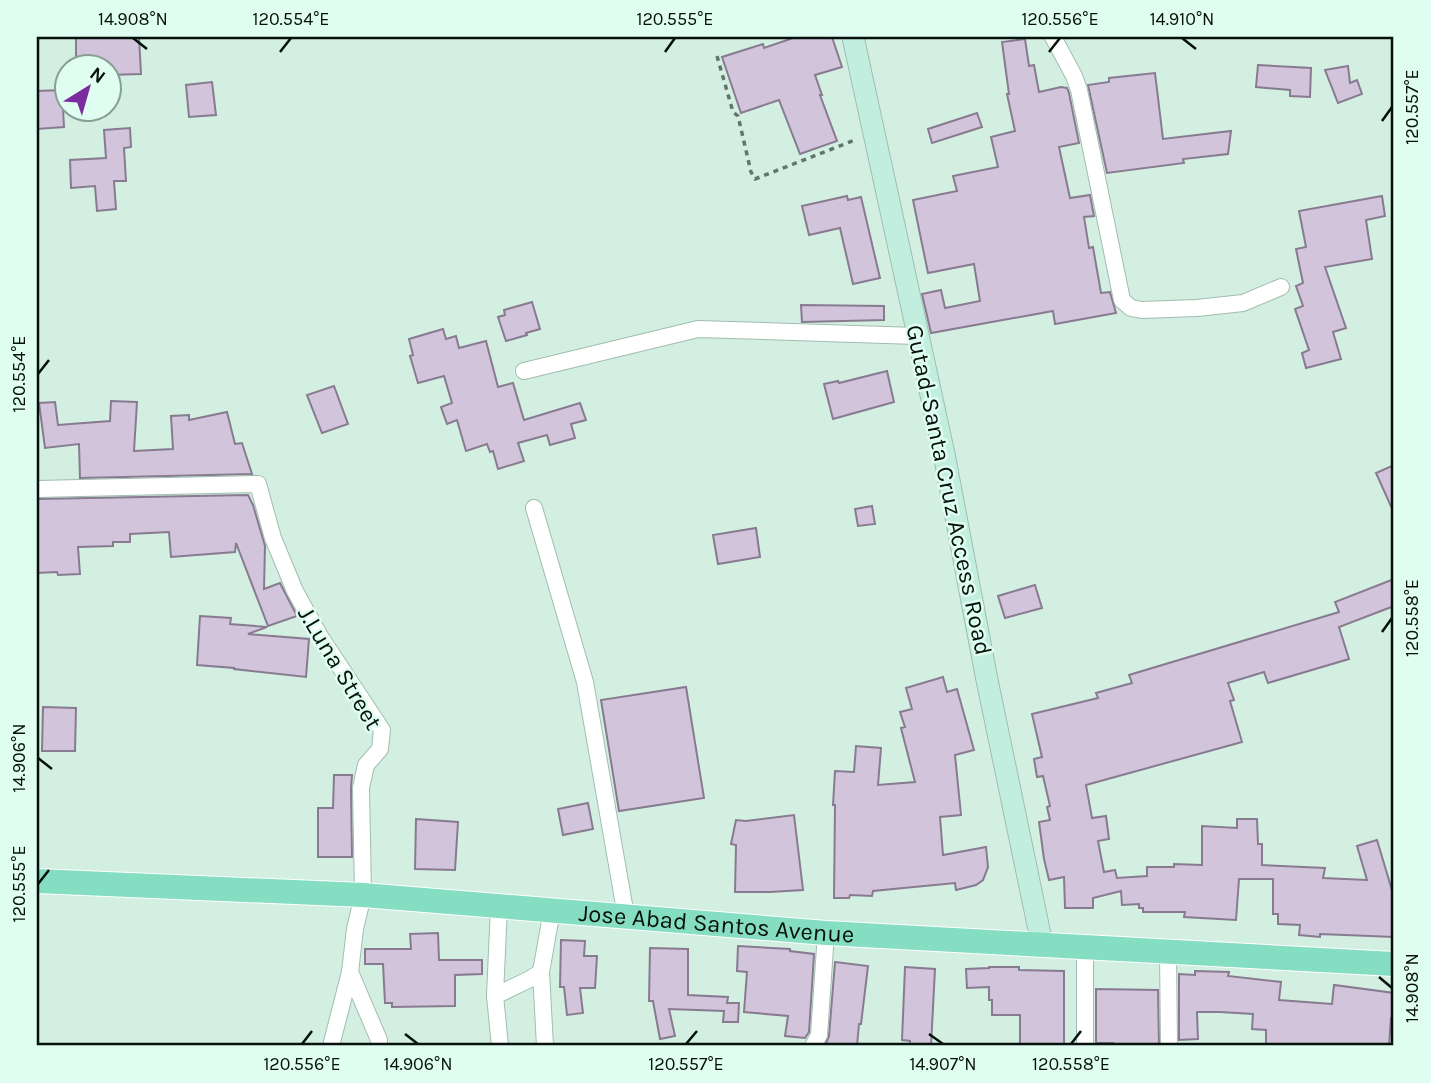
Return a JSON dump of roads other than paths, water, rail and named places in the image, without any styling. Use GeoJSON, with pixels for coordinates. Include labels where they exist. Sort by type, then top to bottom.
{"type":"FeatureCollection","features":[{"type":"Feature","properties":{"kind":"main road","name":"Gutad-Santa Cruz Access Road"},"geometry":{"type":"LineString","coordinates":[[853,37],[944,454],[1042,944]]}},
{"type":"Feature","properties":{"kind":"main road","name":"Jose Abad Santos Avenue"},"geometry":{"type":"LineString","coordinates":[[37,881],[363,895],[826,933],[1394,964]]}},
{"type":"Feature","properties":{"kind":"street"},"geometry":{"type":"LineString","coordinates":[[1053,37],[1079,90],[1122,300],[1131,308],[1142,310],[1197,308],[1243,303],[1281,287]]}},
{"type":"Feature","properties":{"kind":"street"},"geometry":{"type":"LineString","coordinates":[[524,371],[698,329],[917,336]]}},
{"type":"Feature","properties":{"kind":"street","name":"J.Luna Street"},"geometry":{"type":"LineString","coordinates":[[37,489],[258,484],[273,538],[295,591],[321,638],[382,730],[380,749],[366,765],[361,788],[363,895]]}},
{"type":"Feature","properties":{"kind":"street"},"geometry":{"type":"LineString","coordinates":[[534,508],[585,682],[626,916]]}},
{"type":"Feature","properties":{"kind":"street"},"geometry":{"type":"LineString","coordinates":[[331,1046],[349,972],[363,895]]}},
{"type":"Feature","properties":{"kind":"street"},"geometry":{"type":"LineString","coordinates":[[499,906],[495,996],[500,1046]]}},
{"type":"Feature","properties":{"kind":"street"},"geometry":{"type":"LineString","coordinates":[[545,1046],[541,972],[552,910]]}},
{"type":"Feature","properties":{"kind":"street"},"geometry":{"type":"LineString","coordinates":[[813,1046],[819,1035],[826,933]]}},
{"type":"Feature","properties":{"kind":"street"},"geometry":{"type":"LineString","coordinates":[[1085,947],[1085,1046]]}},
{"type":"Feature","properties":{"kind":"street"},"geometry":{"type":"LineString","coordinates":[[1168,952],[1169,1046]]}},
{"type":"Feature","properties":{"kind":"street"},"geometry":{"type":"LineString","coordinates":[[349,972],[379,1040],[379,1046]]}},
{"type":"Feature","properties":{"kind":"street"},"geometry":{"type":"LineString","coordinates":[[495,996],[541,972]]}}]}
